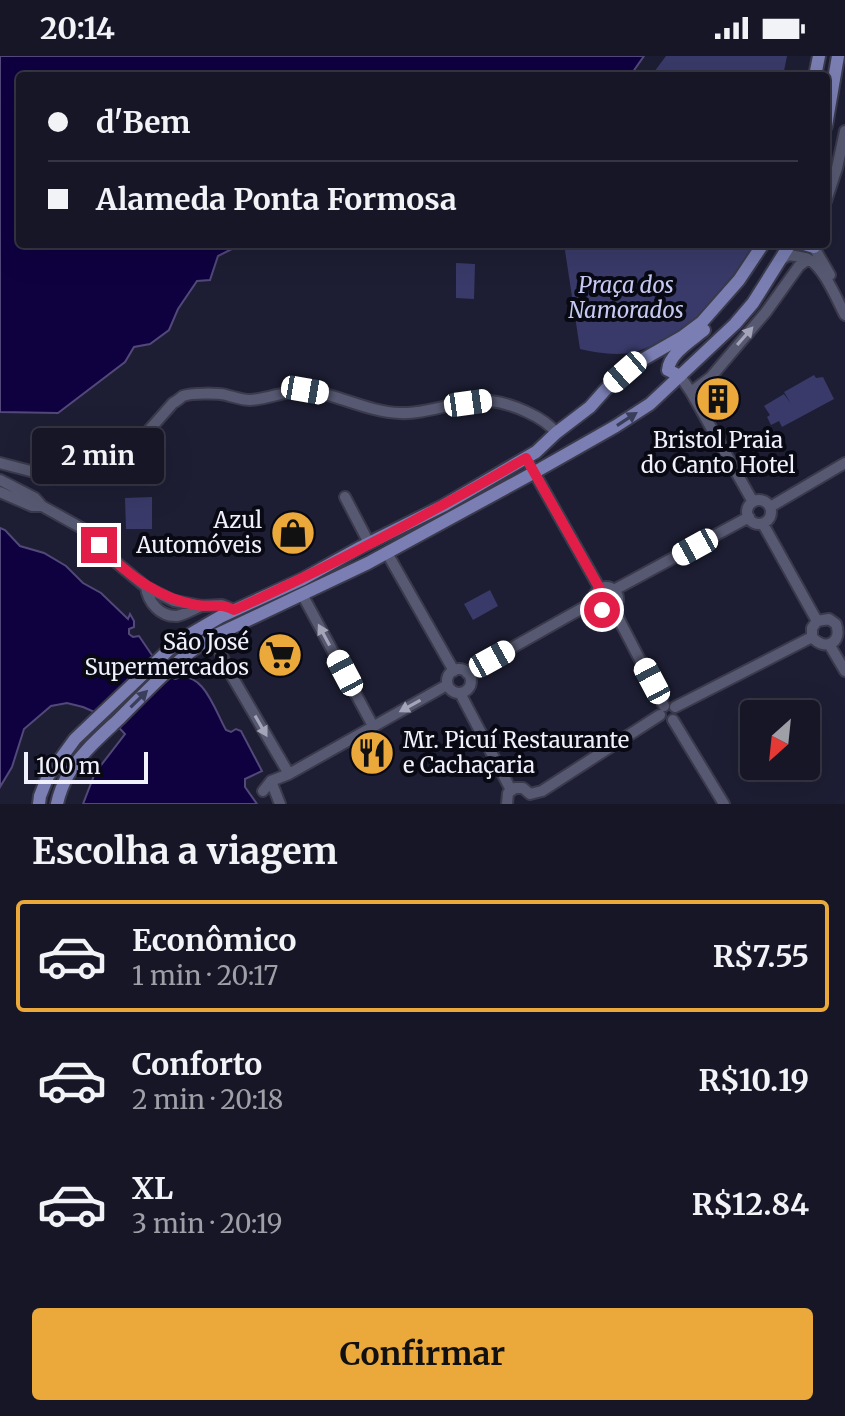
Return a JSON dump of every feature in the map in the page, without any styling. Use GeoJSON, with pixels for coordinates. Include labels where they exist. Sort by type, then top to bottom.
{"type":"FeatureCollection","features":[{"type":"Feature","properties":{"kind":"main road"},"geometry":{"type":"LineString","coordinates":[[830,103],[838,56]]}},
{"type":"Feature","properties":{"kind":"main road"},"geometry":{"type":"LineString","coordinates":[[39,804],[53,768],[75,739],[177,642],[234,610],[303,579],[443,506],[536,452],[590,407],[625,372],[702,322],[763,248]]}},
{"type":"Feature","properties":{"kind":"main road"},"geometry":{"type":"LineString","coordinates":[[57,804],[69,772],[192,650],[212,637],[387,553],[535,472],[650,404],[735,324],[753,303],[788,248]]}},
{"type":"Feature","properties":{"kind":"main road"},"geometry":{"type":"LineString","coordinates":[[680,376],[668,370],[668,364],[704,330],[716,307]]}},
{"type":"Feature","properties":{"kind":"main road"},"geometry":{"type":"LineString","coordinates":[[556,433],[573,443],[589,440]]}},
{"type":"Feature","properties":{"kind":"main road"},"geometry":{"type":"LineString","coordinates":[[387,553],[384,541],[407,523]]}},
{"type":"Feature","properties":{"kind":"street"},"geometry":{"type":"LineString","coordinates":[[830,189],[845,131]]}},
{"type":"Feature","properties":{"kind":"street"},"geometry":{"type":"LineString","coordinates":[[782,259],[810,248]]}},
{"type":"Feature","properties":{"kind":"street"},"geometry":{"type":"LineString","coordinates":[[810,248],[845,302]]}},
{"type":"Feature","properties":{"kind":"street"},"geometry":{"type":"LineString","coordinates":[[810,248],[845,315]]}},
{"type":"Feature","properties":{"kind":"street"},"geometry":{"type":"LineString","coordinates":[[691,392],[711,377],[766,312],[810,248]]}},
{"type":"Feature","properties":{"kind":"street"},"geometry":{"type":"LineString","coordinates":[[680,376],[753,502]]}},
{"type":"Feature","properties":{"kind":"street"},"geometry":{"type":"LineString","coordinates":[[0,463],[38,473],[104,472],[120,463],[173,403],[192,394],[250,400],[305,390],[375,410],[403,414],[488,400],[537,417],[556,433]]}},
{"type":"Feature","properties":{"kind":"street"},"geometry":{"type":"LineString","coordinates":[[526,458],[600,589]]}},
{"type":"Feature","properties":{"kind":"street"},"geometry":{"type":"LineString","coordinates":[[770,507],[845,463]]}},
{"type":"Feature","properties":{"kind":"street"},"geometry":{"type":"LineString","coordinates":[[0,480],[87,531],[112,559],[146,587],[174,601],[201,606],[222,605],[234,610]]}},
{"type":"Feature","properties":{"kind":"street"},"geometry":{"type":"LineString","coordinates":[[0,492],[32,506],[42,506]]}},
{"type":"Feature","properties":{"kind":"street"},"geometry":{"type":"LineString","coordinates":[[345,497],[369,543]]}},
{"type":"Feature","properties":{"kind":"street"},"geometry":{"type":"LineString","coordinates":[[761,500],[770,507],[772,514],[763,524],[757,524],[749,517],[748,509],[753,502],[761,500]]}},
{"type":"Feature","properties":{"kind":"street"},"geometry":{"type":"LineString","coordinates":[[614,590],[749,517]]}},
{"type":"Feature","properties":{"kind":"street"},"geometry":{"type":"LineString","coordinates":[[763,524],[817,621]]}},
{"type":"Feature","properties":{"kind":"street"},"geometry":{"type":"LineString","coordinates":[[387,553],[454,671]]}},
{"type":"Feature","properties":{"kind":"street"},"geometry":{"type":"LineString","coordinates":[[607,587],[614,590],[618,596],[613,608],[608,611],[597,607],[595,594],[600,589],[607,587]]}},
{"type":"Feature","properties":{"kind":"street"},"geometry":{"type":"LineString","coordinates":[[302,594],[373,726]]}},
{"type":"Feature","properties":{"kind":"street"},"geometry":{"type":"LineString","coordinates":[[467,673],[595,601]]}},
{"type":"Feature","properties":{"kind":"street"},"geometry":{"type":"LineString","coordinates":[[613,608],[666,709],[677,714],[673,720],[724,804]]}},
{"type":"Feature","properties":{"kind":"street"},"geometry":{"type":"LineString","coordinates":[[829,619],[840,622],[838,636],[829,644],[823,645],[812,637],[812,628],[817,621],[829,619]]}},
{"type":"Feature","properties":{"kind":"street"},"geometry":{"type":"LineString","coordinates":[[212,637],[289,774]]}},
{"type":"Feature","properties":{"kind":"street"},"geometry":{"type":"LineString","coordinates":[[506,803],[511,790],[523,788],[530,799],[666,709],[812,637]]}},
{"type":"Feature","properties":{"kind":"street"},"geometry":{"type":"LineString","coordinates":[[829,644],[845,671]]}},
{"type":"Feature","properties":{"kind":"street"},"geometry":{"type":"LineString","coordinates":[[454,671],[467,673],[470,685],[466,691],[460,693],[450,689],[448,677],[454,671]]}},
{"type":"Feature","properties":{"kind":"street"},"geometry":{"type":"LineString","coordinates":[[263,791],[271,781],[289,774],[447,685]]}},
{"type":"Feature","properties":{"kind":"street"},"geometry":{"type":"LineString","coordinates":[[460,693],[511,790]]}},
{"type":"Feature","properties":{"kind":"street"},"geometry":{"type":"LineString","coordinates":[[271,781],[280,804]]}},
{"type":"Feature","properties":{"kind":"green space"},"geometry":{"type":"Polygon","coordinates":[[[666,56],[787,56],[784,72],[654,72],[666,56]]]}},
{"type":"Feature","properties":{"kind":"green space","name":"Praça dos Namorados"},"geometry":{"type":"Polygon","coordinates":[[[565,248],[755,248],[715,303],[670,336],[635,352],[614,354],[580,349],[565,248]]]}},
{"type":"Feature","properties":{"kind":"green space"},"geometry":{"type":"Polygon","coordinates":[[[456,263],[475,264],[474,299],[456,298],[456,263]]]}},
{"type":"Feature","properties":{"kind":"green space"},"geometry":{"type":"Polygon","coordinates":[[[814,375],[816,378],[823,377],[834,399],[782,427],[779,421],[771,425],[767,417],[770,415],[764,406],[784,394],[791,404],[784,392],[814,375]]]}},
{"type":"Feature","properties":{"kind":"green space"},"geometry":{"type":"Polygon","coordinates":[[[152,497],[152,529],[126,529],[125,498],[152,497]]]}},
{"type":"Feature","properties":{"kind":"green space"},"geometry":{"type":"Polygon","coordinates":[[[490,590],[498,606],[473,620],[464,604],[490,590]]]}},
{"type":"Feature","properties":{"kind":"shaded area"},"geometry":{"type":"Polygon","coordinates":[[[0,56],[644,56],[633,72],[16,72],[16,248],[234,248],[218,256],[210,280],[197,281],[178,309],[169,330],[150,344],[134,347],[125,362],[58,413],[0,412],[0,56]]]}},
{"type":"Feature","properties":{"kind":"shaded area"},"geometry":{"type":"Polygon","coordinates":[[[0,528],[20,546],[44,553],[66,566],[128,619],[130,614],[134,627],[129,629],[129,634],[139,636],[167,675],[175,679],[185,677],[201,685],[226,730],[241,731],[262,771],[245,779],[245,787],[257,804],[83,804],[95,773],[125,734],[111,719],[67,703],[51,706],[24,729],[12,767],[0,787],[0,528]]]}},
{"type":"Feature","properties":{"kind":"place","name":"Bristol Praia do Canto Hotel"},"geometry":{"type":"Point","coordinates":[718,399]}},
{"type":"Feature","properties":{"kind":"place","name":"Azul Automóveis"},"geometry":{"type":"Point","coordinates":[293,533]}},
{"type":"Feature","properties":{"kind":"place","name":"São José Supermercados"},"geometry":{"type":"Point","coordinates":[280,655]}},
{"type":"Feature","properties":{"kind":"place","name":"Mr. Picuí Restaurante e Cachaçaria"},"geometry":{"type":"Point","coordinates":[372,753]}},
{"type":"Feature","properties":{"kind":"route"},"geometry":{"type":"LineString","coordinates":[[99,545],[146,587],[174,601],[201,606],[222,605],[234,610],[303,579],[443,506],[526,458],[600,589],[595,594],[595,601],[602,610]]}}]}
